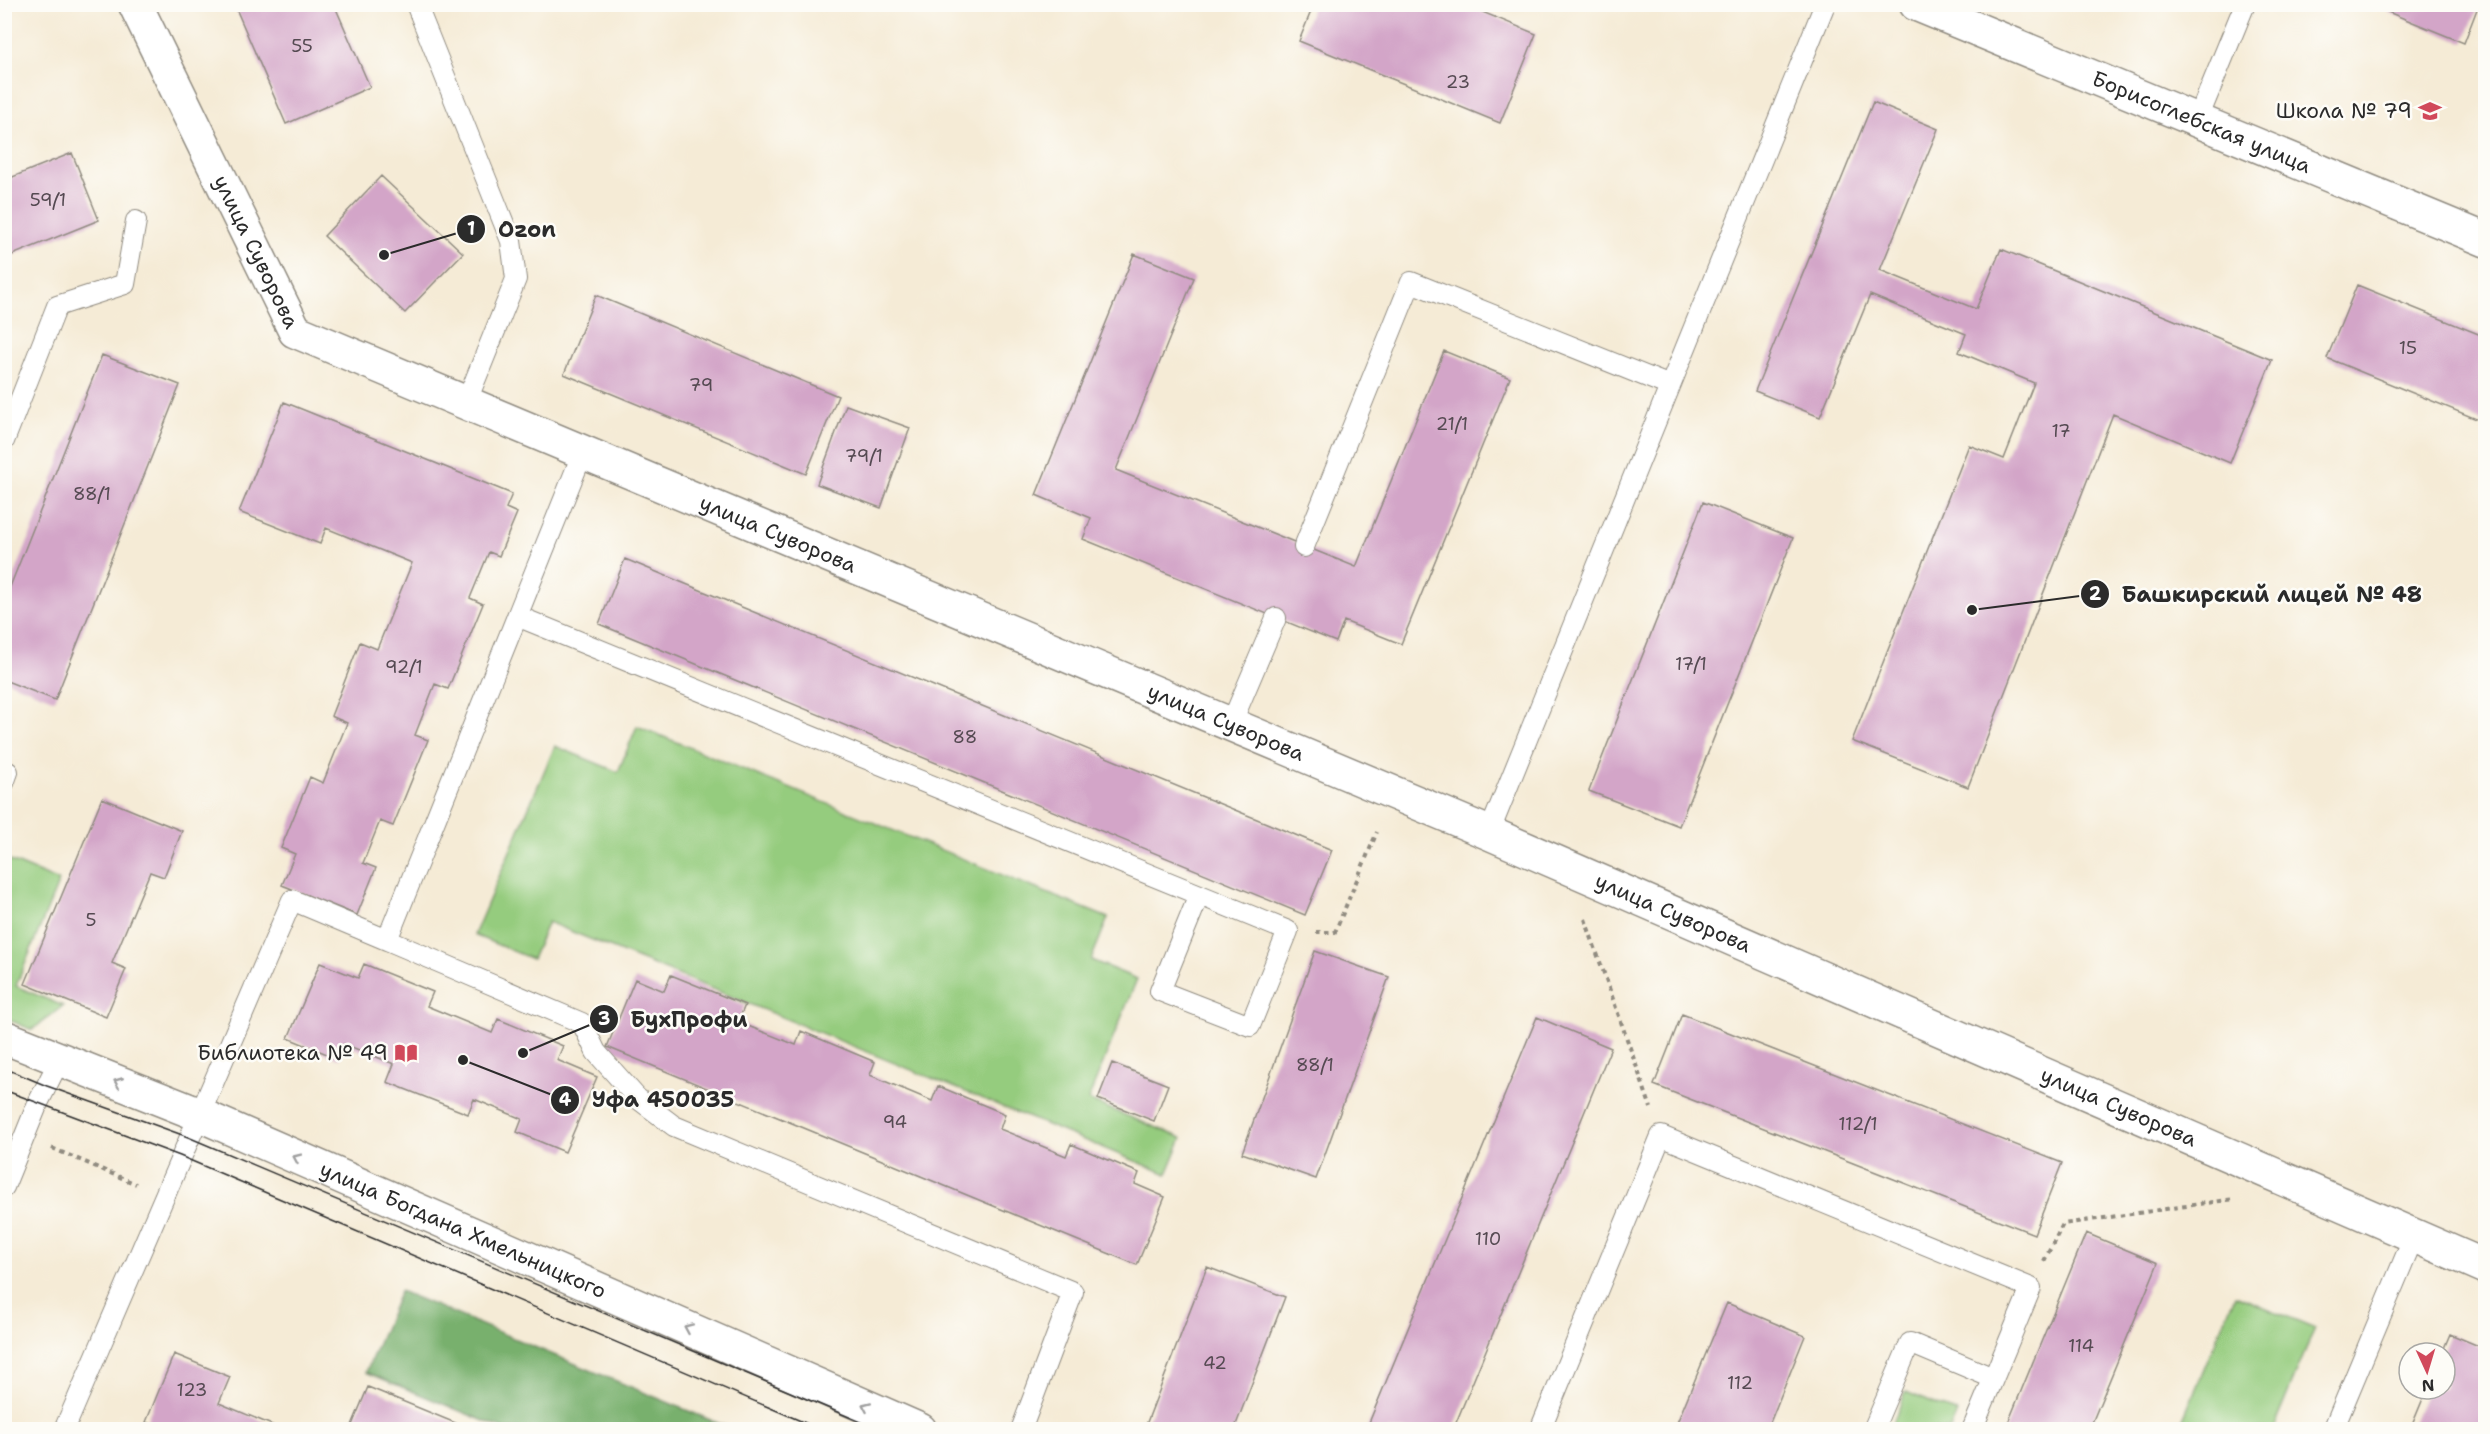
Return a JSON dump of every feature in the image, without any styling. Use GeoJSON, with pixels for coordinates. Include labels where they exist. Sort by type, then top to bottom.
{"type":"FeatureCollection","features":[{"type":"Feature","properties":{"kind":"street","name":"улица Суворова"},"geometry":{"type":"LineString","coordinates":[[135,4],[295,331],[1489,833],[2486,1267]]}},
{"type":"Feature","properties":{"kind":"street","name":"Борисоглебская улица"},"geometry":{"type":"LineString","coordinates":[[1927,7],[2486,240]]}},
{"type":"Feature","properties":{"kind":"street","name":"улица Богдана Хмельницкого"},"geometry":{"type":"LineString","coordinates":[[4,1037],[198,1114],[920,1430]]}},
{"type":"Feature","properties":{"kind":"lane"},"geometry":{"type":"LineString","coordinates":[[416,4],[511,241],[516,279],[466,403]]}},
{"type":"Feature","properties":{"kind":"lane"},"geometry":{"type":"LineString","coordinates":[[1489,833],[1825,4]]}},
{"type":"Feature","properties":{"kind":"lane"},"geometry":{"type":"LineString","coordinates":[[2197,121],[2245,4]]}},
{"type":"Feature","properties":{"kind":"lane"},"geometry":{"type":"LineString","coordinates":[[4,441],[57,306],[125,285],[136,221]]}},
{"type":"Feature","properties":{"kind":"lane"},"geometry":{"type":"LineString","coordinates":[[1304,547],[1411,282],[1670,386]]}},
{"type":"Feature","properties":{"kind":"lane"},"geometry":{"type":"LineString","coordinates":[[387,940],[583,452]]}},
{"type":"Feature","properties":{"kind":"lane"},"geometry":{"type":"LineString","coordinates":[[517,616],[1199,895],[1288,932],[1250,1026],[1160,991],[1199,895]]}},
{"type":"Feature","properties":{"kind":"lane"},"geometry":{"type":"LineString","coordinates":[[1231,724],[1276,618]]}},
{"type":"Feature","properties":{"kind":"lane"},"geometry":{"type":"LineString","coordinates":[[4,771],[8,772],[4,783]]}},
{"type":"Feature","properties":{"kind":"lane"},"geometry":{"type":"LineString","coordinates":[[64,1430],[292,900],[582,1023],[596,1052],[637,1098],[674,1126],[1073,1292],[1021,1430]]}},
{"type":"Feature","properties":{"kind":"lane"},"geometry":{"type":"LineString","coordinates":[[4,1187],[60,1059]]}},
{"type":"Feature","properties":{"kind":"lane"},"geometry":{"type":"LineString","coordinates":[[1540,1430],[1661,1136],[2031,1288],[1972,1430]]}},
{"type":"Feature","properties":{"kind":"lane"},"geometry":{"type":"LineString","coordinates":[[2333,1430],[2414,1236]]}},
{"type":"Feature","properties":{"kind":"lane"},"geometry":{"type":"LineString","coordinates":[[1873,1430],[1910,1343],[1993,1378]]}},
{"type":"Feature","properties":{"kind":"path"},"geometry":{"type":"LineString","coordinates":[[1288,932],[1335,932],[1377,832]]}},
{"type":"Feature","properties":{"kind":"path"},"geometry":{"type":"LineString","coordinates":[[1585,919],[1661,1136]]}},
{"type":"Feature","properties":{"kind":"path"},"geometry":{"type":"LineString","coordinates":[[25,1136],[164,1195]]}},
{"type":"Feature","properties":{"kind":"path"},"geometry":{"type":"LineString","coordinates":[[2031,1288],[2063,1224],[2235,1198]]}},
{"type":"Feature","properties":{"kind":"green space"},"geometry":{"type":"Polygon","coordinates":[[[637,726],[1108,918],[1091,960],[1137,979],[1088,1100],[1182,1138],[1167,1174],[548,922],[532,959],[474,935],[555,746],[618,772],[637,726]]]}},
{"type":"Feature","properties":{"kind":"green space"},"geometry":{"type":"Polygon","coordinates":[[[4,858],[59,881],[16,986],[63,1006],[32,1030],[5,1018],[4,858]]]}},
{"type":"Feature","properties":{"kind":"green space"},"geometry":{"type":"Polygon","coordinates":[[[400,1291],[732,1429],[503,1429],[366,1372],[400,1291]]]}},
{"type":"Feature","properties":{"kind":"green space"},"geometry":{"type":"Polygon","coordinates":[[[2235,1295],[2315,1328],[2273,1429],[2179,1429],[2235,1295]]]}},
{"type":"Feature","properties":{"kind":"green space"},"geometry":{"type":"Polygon","coordinates":[[[1906,1392],[1957,1413],[1950,1429],[1890,1429],[1906,1392]]]}},
{"type":"Feature","properties":{"kind":"building"},"geometry":{"type":"Polygon","coordinates":[[[234,4],[334,4],[370,87],[286,124],[234,4]]]}},
{"type":"Feature","properties":{"kind":"building"},"geometry":{"type":"Polygon","coordinates":[[[1314,4],[1463,4],[1536,34],[1500,123],[1299,41],[1314,4]]]}},
{"type":"Feature","properties":{"kind":"building"},"geometry":{"type":"Polygon","coordinates":[[[2391,4],[2479,4],[2464,43],[2388,12],[2391,4]]]}},
{"type":"Feature","properties":{"kind":"building"},"geometry":{"type":"Polygon","coordinates":[[[1873,102],[1938,129],[1880,270],[1976,309],[2001,249],[2272,360],[2230,463],[2113,414],[1968,787],[1852,741],[1969,445],[2004,459],[2034,383],[1959,352],[1966,334],[1870,295],[1820,417],[1755,391],[1873,102]]]}},
{"type":"Feature","properties":{"kind":"building"},"geometry":{"type":"Polygon","coordinates":[[[72,153],[99,220],[5,258],[5,180],[72,153]]]}},
{"type":"Feature","properties":{"kind":"building"},"geometry":{"type":"Polygon","coordinates":[[[381,176],[463,253],[405,313],[324,236],[381,176]]]}},
{"type":"Feature","properties":{"kind":"building"},"geometry":{"type":"Polygon","coordinates":[[[1134,254],[1194,278],[1116,470],[1356,567],[1444,351],[1510,378],[1401,644],[1344,621],[1336,642],[1083,539],[1091,518],[1036,495],[1134,254]]]}},
{"type":"Feature","properties":{"kind":"building"},"geometry":{"type":"Polygon","coordinates":[[[2357,285],[2486,337],[2486,423],[2327,358],[2357,285]]]}},
{"type":"Feature","properties":{"kind":"building"},"geometry":{"type":"Polygon","coordinates":[[[596,295],[838,396],[806,474],[564,374],[596,295]]]}},
{"type":"Feature","properties":{"kind":"building"},"geometry":{"type":"Polygon","coordinates":[[[102,355],[180,385],[55,700],[4,680],[4,602],[102,355]]]}},
{"type":"Feature","properties":{"kind":"building"},"geometry":{"type":"Polygon","coordinates":[[[284,402],[512,494],[506,508],[517,513],[499,556],[489,552],[470,598],[483,604],[448,689],[435,684],[415,735],[428,740],[393,826],[380,821],[363,863],[376,868],[357,915],[282,885],[295,854],[281,848],[310,777],[323,783],[347,723],[331,716],[360,642],[377,649],[412,563],[326,528],[320,544],[239,512],[284,402]]]}},
{"type":"Feature","properties":{"kind":"building"},"geometry":{"type":"Polygon","coordinates":[[[846,405],[910,428],[881,508],[817,484],[846,405]]]}},
{"type":"Feature","properties":{"kind":"building"},"geometry":{"type":"Polygon","coordinates":[[[1703,502],[1793,538],[1679,826],[1589,791],[1703,502]]]}},
{"type":"Feature","properties":{"kind":"building"},"geometry":{"type":"Polygon","coordinates":[[[625,559],[1332,850],[1305,915],[599,624],[625,559]]]}},
{"type":"Feature","properties":{"kind":"building"},"geometry":{"type":"Polygon","coordinates":[[[102,798],[182,831],[164,877],[150,872],[112,963],[126,969],[106,1017],[25,984],[102,798]]]}},
{"type":"Feature","properties":{"kind":"building"},"geometry":{"type":"Polygon","coordinates":[[[1315,951],[1389,977],[1316,1179],[1242,1153],[1315,951]]]}},
{"type":"Feature","properties":{"kind":"building"},"geometry":{"type":"Polygon","coordinates":[[[320,963],[358,978],[364,964],[433,992],[427,1006],[492,1033],[498,1019],[563,1046],[557,1060],[597,1077],[565,1152],[517,1132],[522,1119],[474,1099],[468,1114],[387,1082],[394,1064],[344,1044],[339,1059],[288,1038],[320,963]]]}},
{"type":"Feature","properties":{"kind":"building"},"geometry":{"type":"Polygon","coordinates":[[[671,975],[745,1005],[738,1022],[796,1045],[801,1031],[875,1062],[870,1075],[932,1101],[938,1086],[1005,1114],[1000,1129],[1066,1156],[1071,1144],[1139,1173],[1135,1184],[1165,1197],[1137,1265],[607,1047],[635,979],[664,991],[671,975]]]}},
{"type":"Feature","properties":{"kind":"building"},"geometry":{"type":"Polygon","coordinates":[[[1682,1014],[2062,1163],[2034,1234],[1654,1085],[1682,1014]]]}},
{"type":"Feature","properties":{"kind":"building"},"geometry":{"type":"Polygon","coordinates":[[[1537,1017],[1611,1048],[1453,1430],[1366,1430],[1537,1017]]]}},
{"type":"Feature","properties":{"kind":"building"},"geometry":{"type":"Polygon","coordinates":[[[1112,1063],[1168,1085],[1154,1121],[1098,1099],[1112,1063]]]}},
{"type":"Feature","properties":{"kind":"building"},"geometry":{"type":"Polygon","coordinates":[[[2086,1233],[2158,1263],[2089,1430],[2005,1430],[2086,1233]]]}},
{"type":"Feature","properties":{"kind":"building"},"geometry":{"type":"Polygon","coordinates":[[[1207,1267],[1285,1297],[1234,1430],[1144,1430],[1207,1267]]]}},
{"type":"Feature","properties":{"kind":"building"},"geometry":{"type":"Polygon","coordinates":[[[1727,1303],[1805,1336],[1767,1430],[1674,1430],[1727,1303]]]}},
{"type":"Feature","properties":{"kind":"building"},"geometry":{"type":"Polygon","coordinates":[[[2450,1334],[2486,1349],[2486,1430],[2410,1430],[2422,1401],[2457,1401],[2457,1341],[2447,1341],[2450,1334]]]}},
{"type":"Feature","properties":{"kind":"building"},"geometry":{"type":"Polygon","coordinates":[[[174,1354],[230,1377],[219,1403],[284,1430],[164,1430],[146,1422],[174,1354]]]}},
{"type":"Feature","properties":{"kind":"building"},"geometry":{"type":"Polygon","coordinates":[[[368,1387],[470,1429],[470,1430],[350,1430],[368,1387]]]}},
{"type":"Feature","properties":{"kind":"tram line"},"geometry":{"type":"LineString","coordinates":[[4,1068],[188,1137],[880,1430]]}},
{"type":"Feature","properties":{"kind":"tram line"},"geometry":{"type":"LineString","coordinates":[[4,1090],[180,1156],[822,1430]]}},
{"type":"Feature","properties":{"kind":"place","name":"Школа № 79"},"geometry":{"type":"Point","coordinates":[2430,111]}},
{"type":"Feature","properties":{"kind":"place","name":"Ozon"},"geometry":{"type":"Point","coordinates":[384,255]}},
{"type":"Feature","properties":{"kind":"place","name":"Башкирский лицей № 48"},"geometry":{"type":"Point","coordinates":[1972,610]}},
{"type":"Feature","properties":{"kind":"place","name":"Библиотека № 49"},"geometry":{"type":"Point","coordinates":[406,1053]}},
{"type":"Feature","properties":{"kind":"place","name":"БухПрофи"},"geometry":{"type":"Point","coordinates":[523,1053]}},
{"type":"Feature","properties":{"kind":"place","name":"Уфа 450035"},"geometry":{"type":"Point","coordinates":[463,1060]}}]}
